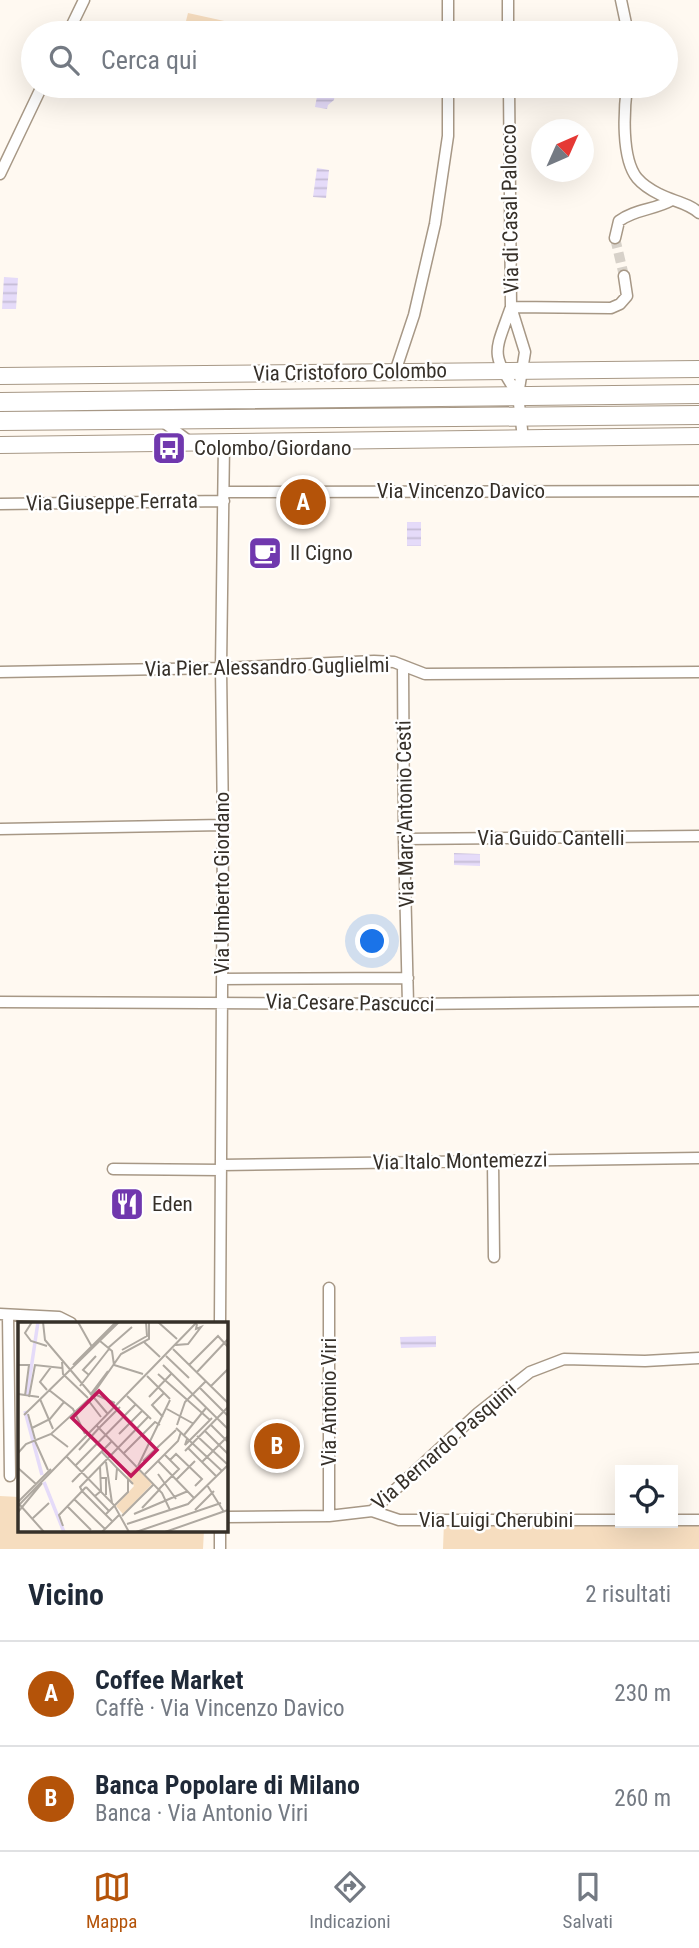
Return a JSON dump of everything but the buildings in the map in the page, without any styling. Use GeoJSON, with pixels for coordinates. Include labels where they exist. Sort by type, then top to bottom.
{"type":"FeatureCollection","features":[{"type":"Feature","properties":{"kind":"main road","name":"Via Cristoforo Colombo"},"geometry":{"type":"LineString","coordinates":[[0,402],[699,394]]}},
{"type":"Feature","properties":{"kind":"main road"},"geometry":{"type":"LineString","coordinates":[[0,421],[699,415]]}},
{"type":"Feature","properties":{"kind":"street"},"geometry":{"type":"LineString","coordinates":[[74,21],[85,0]]}},
{"type":"Feature","properties":{"kind":"street"},"geometry":{"type":"LineString","coordinates":[[447,21],[448,0]]}},
{"type":"Feature","properties":{"kind":"street"},"geometry":{"type":"LineString","coordinates":[[508,0],[508,21]]}},
{"type":"Feature","properties":{"kind":"street"},"geometry":{"type":"LineString","coordinates":[[621,0],[625,21]]}},
{"type":"Feature","properties":{"kind":"street"},"geometry":{"type":"LineString","coordinates":[[0,174],[36,98]]}},
{"type":"Feature","properties":{"kind":"street"},"geometry":{"type":"LineString","coordinates":[[395,372],[414,315],[435,224],[448,136],[448,98]]}},
{"type":"Feature","properties":{"kind":"street","name":"Via di Casal Palocco"},"geometry":{"type":"LineString","coordinates":[[509,98],[511,307],[524,348],[518,395]]}},
{"type":"Feature","properties":{"kind":"street"},"geometry":{"type":"LineString","coordinates":[[625,98],[629,163],[641,182],[699,213]]}},
{"type":"Feature","properties":{"kind":"street"},"geometry":{"type":"LineString","coordinates":[[615,238],[619,221],[630,214],[661,207],[672,200]]}},
{"type":"Feature","properties":{"kind":"street"},"geometry":{"type":"LineString","coordinates":[[523,438],[518,395],[502,371],[496,351],[511,307],[611,308],[620,304],[627,296],[624,276]]}},
{"type":"Feature","properties":{"kind":"street","name":"Via Cristoforo Colombo"},"geometry":{"type":"LineString","coordinates":[[4,372],[699,369]]}},
{"type":"Feature","properties":{"kind":"street"},"geometry":{"type":"LineString","coordinates":[[159,419],[190,442]]}},
{"type":"Feature","properties":{"kind":"street"},"geometry":{"type":"LineString","coordinates":[[0,445],[699,436]]}},
{"type":"Feature","properties":{"kind":"street","name":"Via Umberto Giordano"},"geometry":{"type":"LineString","coordinates":[[220,1322],[224,444]]}},
{"type":"Feature","properties":{"kind":"street","name":"Via Vincenzo Davico"},"geometry":{"type":"LineString","coordinates":[[224,496],[699,491]]}},
{"type":"Feature","properties":{"kind":"street","name":"Via Giuseppe Ferrata"},"geometry":{"type":"LineString","coordinates":[[0,504],[224,496]]}},
{"type":"Feature","properties":{"kind":"street","name":"Via Pier Alessandro Guglielmi"},"geometry":{"type":"LineString","coordinates":[[0,672],[221,668],[374,661],[427,674],[699,672]]}},
{"type":"Feature","properties":{"kind":"street","name":"Via Marc'Antonio Cesti"},"geometry":{"type":"LineString","coordinates":[[403,666],[408,1004]]}},
{"type":"Feature","properties":{"kind":"street"},"geometry":{"type":"LineString","coordinates":[[0,829],[223,825]]}},
{"type":"Feature","properties":{"kind":"street","name":"Via Guido Cantelli"},"geometry":{"type":"LineString","coordinates":[[404,839],[699,836]]}},
{"type":"Feature","properties":{"kind":"street","name":"Via Cesare Pascucci"},"geometry":{"type":"LineString","coordinates":[[222,979],[408,978]]}},
{"type":"Feature","properties":{"kind":"street","name":"Via Cesare Pascucci"},"geometry":{"type":"LineString","coordinates":[[0,1002],[408,1004],[699,1001]]}},
{"type":"Feature","properties":{"kind":"street","name":"Via Italo Montemezzi"},"geometry":{"type":"LineString","coordinates":[[113,1169],[699,1158]]}},
{"type":"Feature","properties":{"kind":"street"},"geometry":{"type":"LineString","coordinates":[[493,1161],[494,1258]]}},
{"type":"Feature","properties":{"kind":"street","name":"Via Antonio Viri"},"geometry":{"type":"LineString","coordinates":[[329,1288],[329,1516]]}},
{"type":"Feature","properties":{"kind":"street"},"geometry":{"type":"LineString","coordinates":[[10,1476],[4,1315],[59,1317],[69,1322]]}},
{"type":"Feature","properties":{"kind":"street","name":"Via Bernardo Pasquini"},"geometry":{"type":"LineString","coordinates":[[228,1517],[329,1516],[372,1511],[478,1413],[530,1372],[564,1359],[645,1361],[699,1358]]}},
{"type":"Feature","properties":{"kind":"street","name":"Via Luigi Cherubini"},"geometry":{"type":"LineString","coordinates":[[372,1511],[399,1520],[615,1520]]}},
{"type":"Feature","properties":{"kind":"street"},"geometry":{"type":"LineString","coordinates":[[678,1520],[699,1520]]}},
{"type":"Feature","properties":{"kind":"shaded area"},"geometry":{"type":"Polygon","coordinates":[[[188,13],[224,21],[186,21],[188,13]]]}},
{"type":"Feature","properties":{"kind":"shaded area"},"geometry":{"type":"Polygon","coordinates":[[[317,98],[334,98],[327,109],[315,107],[317,98]]]}},
{"type":"Feature","properties":{"kind":"shaded area"},"geometry":{"type":"Polygon","coordinates":[[[317,168],[329,170],[326,198],[313,197],[317,168]]]}},
{"type":"Feature","properties":{"kind":"shaded area"},"geometry":{"type":"Polygon","coordinates":[[[4,277],[18,278],[16,309],[2,309],[4,277]]]}},
{"type":"Feature","properties":{"kind":"shaded area"},"geometry":{"type":"Polygon","coordinates":[[[407,522],[421,522],[421,546],[407,546],[407,522]]]}},
{"type":"Feature","properties":{"kind":"shaded area"},"geometry":{"type":"Polygon","coordinates":[[[454,853],[480,854],[480,866],[454,865],[454,853]]]}},
{"type":"Feature","properties":{"kind":"shaded area"},"geometry":{"type":"Polygon","coordinates":[[[436,1336],[436,1347],[401,1348],[400,1337],[436,1336]]]}},
{"type":"Feature","properties":{"kind":"shaded area"},"geometry":{"type":"Polygon","coordinates":[[[0,1496],[18,1497],[18,1532],[204,1532],[203,1549],[0,1549],[0,1496]]]}},
{"type":"Feature","properties":{"kind":"shaded area"},"geometry":{"type":"Polygon","coordinates":[[[699,1520],[699,1549],[443,1549],[444,1521],[615,1522],[615,1528],[678,1528],[678,1522],[699,1520]]]}},
{"type":"Feature","properties":{"kind":"tunnel"},"geometry":{"type":"LineString","coordinates":[[615,238],[624,276]]}},
{"type":"Feature","properties":{"kind":"place","name":"Colombo/Giordano"},"geometry":{"type":"Point","coordinates":[169,448]}},
{"type":"Feature","properties":{"kind":"place","name":"Coffee Market"},"geometry":{"type":"Point","coordinates":[303,502]}},
{"type":"Feature","properties":{"kind":"place","name":"Il Cigno"},"geometry":{"type":"Point","coordinates":[265,553]}},
{"type":"Feature","properties":{"kind":"place","name":"Eden"},"geometry":{"type":"Point","coordinates":[127,1204]}},
{"type":"Feature","properties":{"kind":"place","name":"Banca Popolare di Milano"},"geometry":{"type":"Point","coordinates":[277,1446]}}]}
